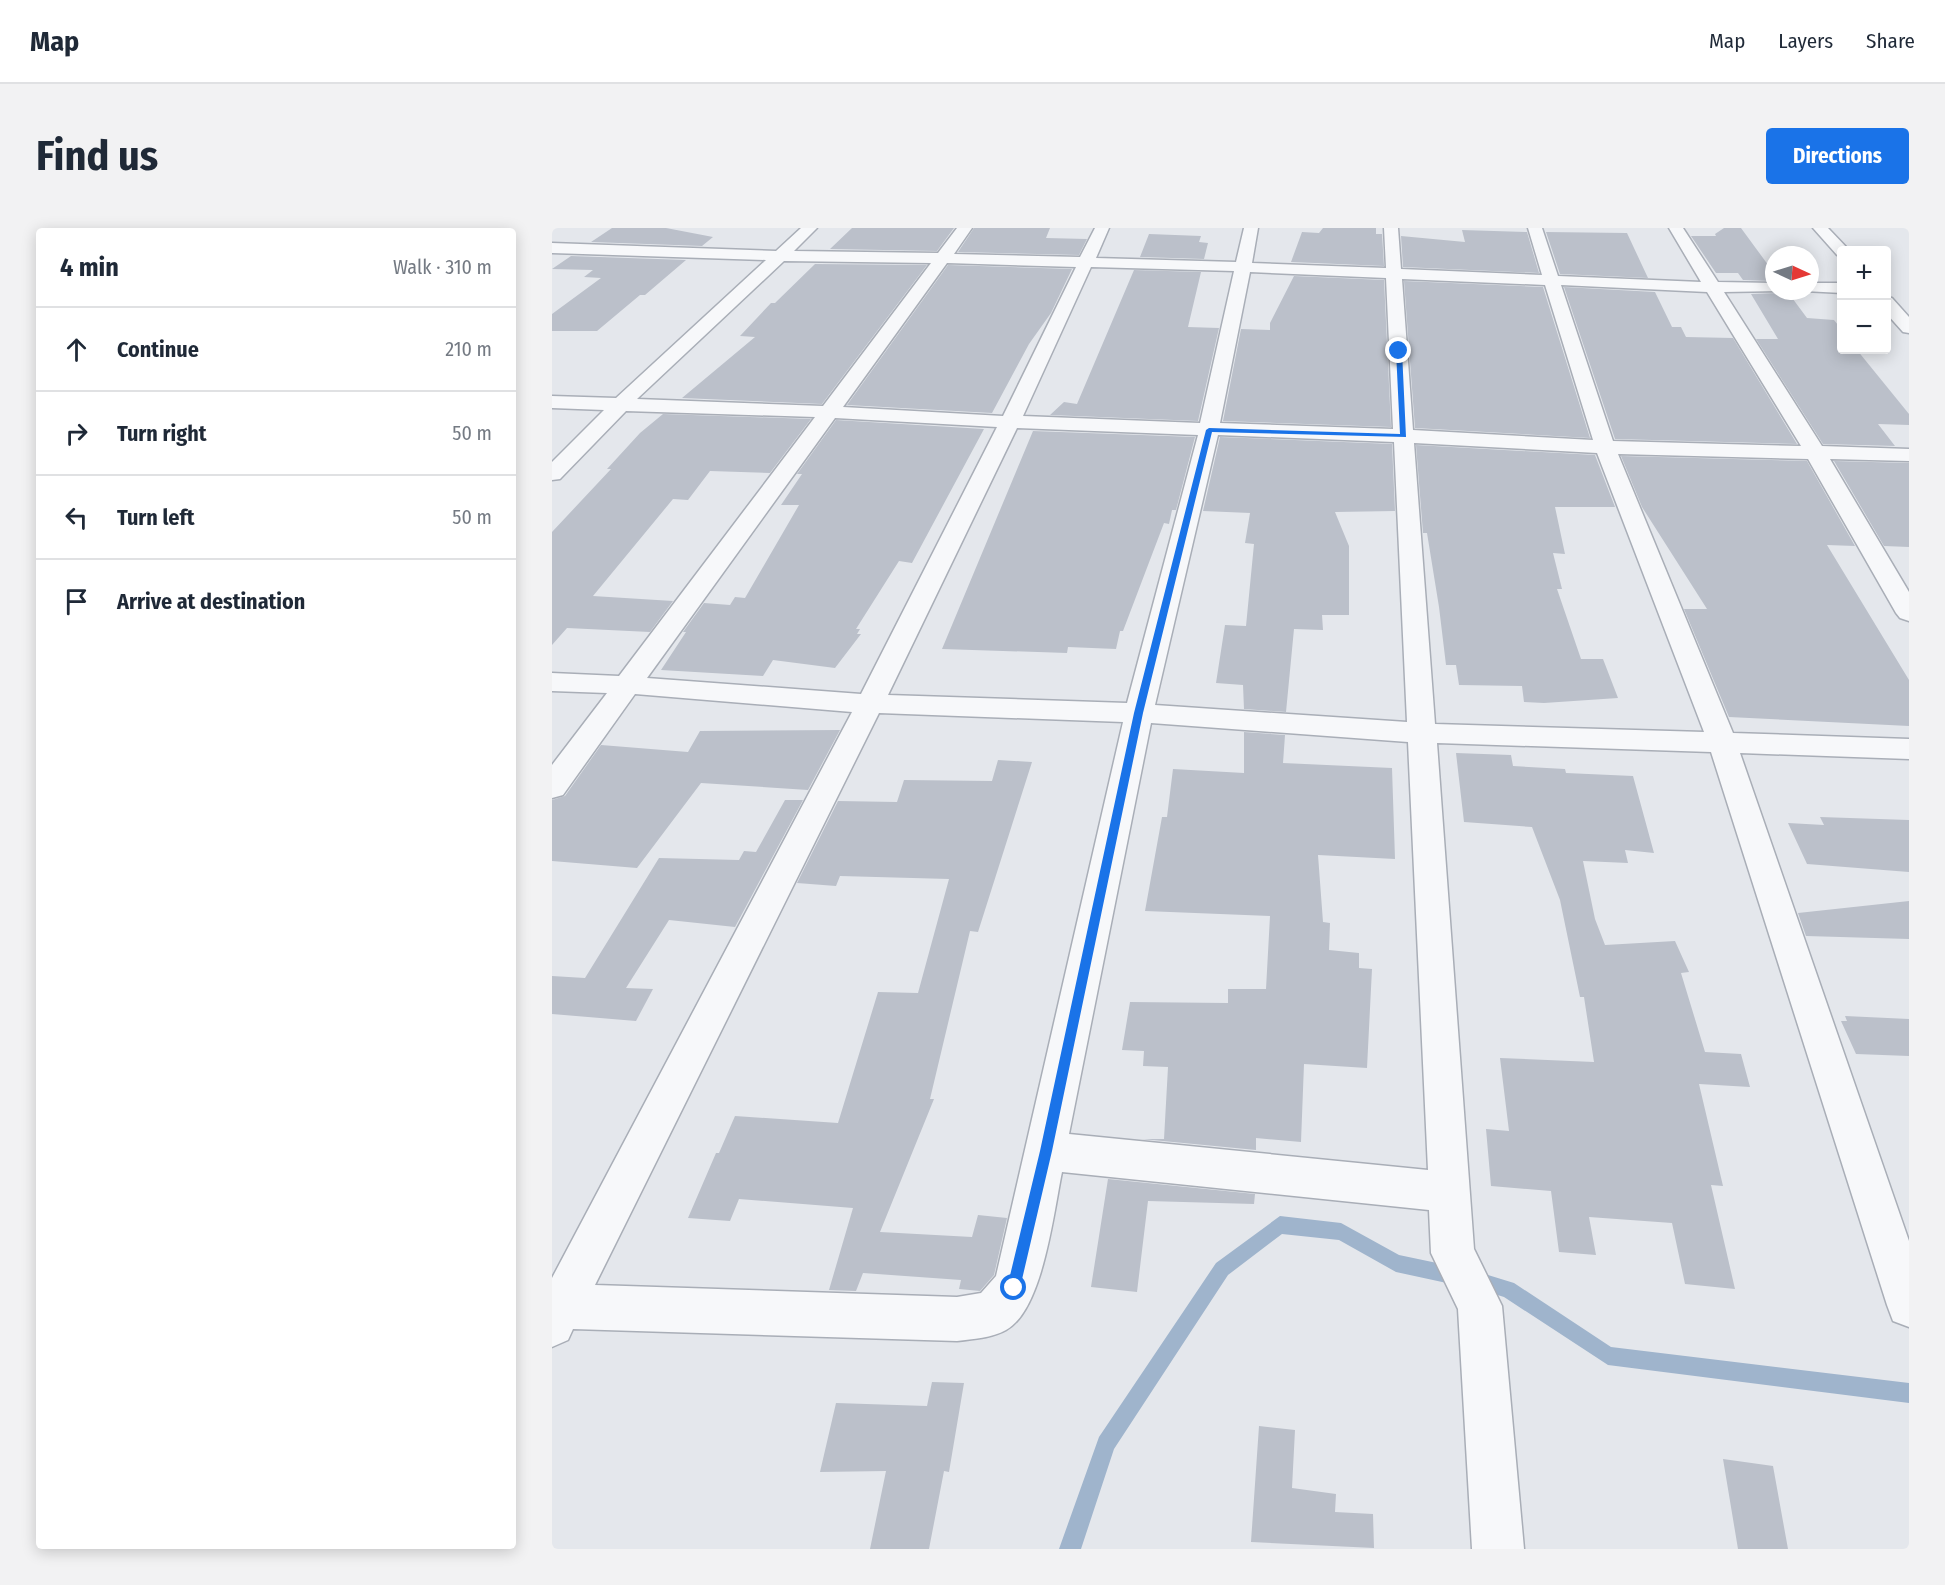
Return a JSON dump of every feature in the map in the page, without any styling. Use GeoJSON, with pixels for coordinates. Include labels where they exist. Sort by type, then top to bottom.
{"type":"FeatureCollection","features":[{"type":"Feature","properties":{"kind":"street"},"geometry":{"type":"LineString","coordinates":[[552,474],[620,405],[810,228]]}},
{"type":"Feature","properties":{"kind":"street"},"geometry":{"type":"LineString","coordinates":[[552,787],[965,228]]}},
{"type":"Feature","properties":{"kind":"street"},"geometry":{"type":"LineString","coordinates":[[1102,228],[1010,422],[870,704],[554,1312],[957,1319],[993,1314],[1014,1288],[1046,1151],[1139,713],[1209,430],[1251,228]]}},
{"type":"Feature","properties":{"kind":"street"},"geometry":{"type":"LineString","coordinates":[[1391,228],[1453,1253],[1480,1306],[1498,1549]]}},
{"type":"Feature","properties":{"kind":"street"},"geometry":{"type":"LineString","coordinates":[[1535,228],[1605,447],[1722,742],[1909,1305]]}},
{"type":"Feature","properties":{"kind":"street"},"geometry":{"type":"LineString","coordinates":[[1676,228],[1815,452],[1909,613]]}},
{"type":"Feature","properties":{"kind":"street"},"geometry":{"type":"LineString","coordinates":[[1820,228],[1837,247]]}},
{"type":"Feature","properties":{"kind":"street"},"geometry":{"type":"LineString","coordinates":[[552,260],[560,249],[591,233]]}},
{"type":"Feature","properties":{"kind":"street"},"geometry":{"type":"LineString","coordinates":[[560,249],[1243,267],[1765,288]]}},
{"type":"Feature","properties":{"kind":"street"},"geometry":{"type":"LineString","coordinates":[[1819,288],[1837,288]]}},
{"type":"Feature","properties":{"kind":"street"},"geometry":{"type":"LineString","coordinates":[[1891,295],[1909,328]]}},
{"type":"Feature","properties":{"kind":"street"},"geometry":{"type":"LineString","coordinates":[[552,402],[828,411],[1010,422],[1404,436],[1605,447],[1909,455]]}},
{"type":"Feature","properties":{"kind":"street"},"geometry":{"type":"LineString","coordinates":[[552,682],[627,685],[870,704],[1139,713],[1423,733],[1909,749]]}},
{"type":"Feature","properties":{"kind":"street"},"geometry":{"type":"LineString","coordinates":[[1046,1151],[1449,1192]]}},
{"type":"Feature","properties":{"kind":"building"},"geometry":{"type":"Polygon","coordinates":[[[612,228],[666,228],[713,237],[702,246],[591,242],[612,228]]]}},
{"type":"Feature","properties":{"kind":"building"},"geometry":{"type":"Polygon","coordinates":[[[852,228],[954,228],[937,251],[830,249],[852,228]]]}},
{"type":"Feature","properties":{"kind":"building"},"geometry":{"type":"Polygon","coordinates":[[[974,228],[1050,228],[1046,238],[1087,239],[1079,255],[958,252],[974,228]]]}},
{"type":"Feature","properties":{"kind":"building"},"geometry":{"type":"Polygon","coordinates":[[[1323,228],[1376,228],[1376,234],[1382,234],[1384,266],[1291,262],[1302,232],[1319,233],[1323,228]]]}},
{"type":"Feature","properties":{"kind":"building"},"geometry":{"type":"Polygon","coordinates":[[[1724,228],[1741,228],[1765,261],[1765,281],[1743,280],[1738,273],[1716,273],[1691,236],[1716,236],[1715,234],[1724,228]]]}},
{"type":"Feature","properties":{"kind":"building"},"geometry":{"type":"Polygon","coordinates":[[[1462,230],[1527,232],[1539,273],[1403,267],[1401,236],[1465,242],[1462,230]]]}},
{"type":"Feature","properties":{"kind":"building"},"geometry":{"type":"Polygon","coordinates":[[[1546,232],[1627,233],[1648,278],[1560,274],[1546,232]]]}},
{"type":"Feature","properties":{"kind":"building"},"geometry":{"type":"Polygon","coordinates":[[[1149,234],[1201,236],[1199,242],[1208,243],[1204,259],[1140,257],[1149,234]]]}},
{"type":"Feature","properties":{"kind":"building"},"geometry":{"type":"Polygon","coordinates":[[[571,256],[686,260],[597,331],[552,331],[552,314],[601,278],[584,277],[593,270],[552,269],[571,256]]]}},
{"type":"Feature","properties":{"kind":"building"},"geometry":{"type":"Polygon","coordinates":[[[815,264],[927,265],[822,404],[682,398],[755,337],[740,336],[771,303],[775,303],[815,264]]]}},
{"type":"Feature","properties":{"kind":"building"},"geometry":{"type":"Polygon","coordinates":[[[948,265],[1072,269],[1051,313],[1029,344],[992,413],[847,405],[948,265]]]}},
{"type":"Feature","properties":{"kind":"building"},"geometry":{"type":"Polygon","coordinates":[[[1134,270],[1201,272],[1188,327],[1219,328],[1198,421],[1050,415],[1064,402],[1077,404],[1134,270]]]}},
{"type":"Feature","properties":{"kind":"building"},"geometry":{"type":"Polygon","coordinates":[[[1294,276],[1384,280],[1391,427],[1223,421],[1241,329],[1270,330],[1270,323],[1294,276]]]}},
{"type":"Feature","properties":{"kind":"building"},"geometry":{"type":"Polygon","coordinates":[[[1404,281],[1543,287],[1590,438],[1415,428],[1404,281]]]}},
{"type":"Feature","properties":{"kind":"building"},"geometry":{"type":"Polygon","coordinates":[[[1564,287],[1655,292],[1672,327],[1681,327],[1686,337],[1733,338],[1797,444],[1615,439],[1564,287]]]}},
{"type":"Feature","properties":{"kind":"building"},"geometry":{"type":"Polygon","coordinates":[[[1751,294],[1765,294],[1765,300],[1794,300],[1807,318],[1834,320],[1837,324],[1837,354],[1860,354],[1909,414],[1909,425],[1878,424],[1895,446],[1823,444],[1756,339],[1778,339],[1751,294]]]}},
{"type":"Feature","properties":{"kind":"building"},"geometry":{"type":"Polygon","coordinates":[[[663,414],[811,419],[770,473],[710,471],[688,500],[673,499],[593,596],[673,601],[650,632],[567,628],[552,645],[552,532],[611,469],[607,469],[640,433],[663,414]]]}},
{"type":"Feature","properties":{"kind":"building"},"geometry":{"type":"Polygon","coordinates":[[[836,420],[984,429],[912,563],[899,561],[856,629],[860,629],[857,634],[861,634],[835,668],[773,660],[763,676],[661,670],[686,632],[683,632],[704,603],[730,605],[735,597],[745,598],[799,505],[781,505],[802,474],[797,474],[836,420]]]}},
{"type":"Feature","properties":{"kind":"building"},"geometry":{"type":"Polygon","coordinates":[[[1033,431],[1195,437],[1176,510],[1172,510],[1169,524],[1164,523],[1123,631],[1120,631],[1116,649],[1068,647],[1067,653],[942,649],[1033,431]]]}},
{"type":"Feature","properties":{"kind":"building"},"geometry":{"type":"Polygon","coordinates":[[[1220,437],[1392,444],[1395,511],[1335,512],[1349,546],[1349,615],[1322,615],[1323,630],[1294,629],[1286,712],[1244,709],[1243,685],[1216,683],[1225,625],[1246,626],[1254,544],[1245,543],[1250,513],[1203,511],[1220,437]]]}},
{"type":"Feature","properties":{"kind":"building"},"geometry":{"type":"Polygon","coordinates":[[[1416,445],[1595,455],[1615,507],[1555,507],[1565,554],[1553,553],[1562,589],[1557,589],[1581,659],[1603,659],[1618,698],[1544,703],[1524,702],[1522,686],[1459,685],[1456,665],[1446,665],[1427,533],[1423,533],[1416,445]]]}},
{"type":"Feature","properties":{"kind":"building"},"geometry":{"type":"Polygon","coordinates":[[[1621,456],[1807,461],[1855,546],[1827,545],[1909,680],[1909,726],[1729,717],[1684,609],[1707,609],[1642,507],[1621,456]]]}},
{"type":"Feature","properties":{"kind":"building"},"geometry":{"type":"Polygon","coordinates":[[[1834,461],[1909,463],[1909,547],[1884,546],[1834,461]]]}},
{"type":"Feature","properties":{"kind":"building"},"geometry":{"type":"Polygon","coordinates":[[[840,730],[808,790],[701,783],[637,868],[552,861],[552,800],[565,796],[601,745],[688,752],[700,731],[840,730]]]}},
{"type":"Feature","properties":{"kind":"building"},"geometry":{"type":"Polygon","coordinates":[[[1244,732],[1285,735],[1283,763],[1392,768],[1395,859],[1318,855],[1323,922],[1330,923],[1329,950],[1359,953],[1359,968],[1372,969],[1367,1068],[1304,1064],[1301,1142],[1256,1138],[1256,1150],[1142,1139],[1164,1139],[1168,1067],[1143,1066],[1144,1051],[1122,1050],[1130,1002],[1228,1003],[1228,989],[1266,989],[1270,916],[1145,911],[1162,817],[1167,817],[1173,769],[1244,773],[1244,732]]]}},
{"type":"Feature","properties":{"kind":"building"},"geometry":{"type":"Polygon","coordinates":[[[1456,753],[1511,755],[1513,766],[1565,769],[1566,773],[1633,776],[1654,853],[1625,850],[1628,863],[1583,861],[1595,919],[1605,945],[1675,941],[1689,972],[1681,973],[1705,1052],[1741,1054],[1750,1087],[1699,1084],[1723,1186],[1711,1185],[1735,1289],[1685,1284],[1672,1223],[1589,1217],[1596,1255],[1559,1252],[1551,1191],[1491,1186],[1486,1129],[1509,1131],[1500,1058],[1594,1062],[1584,997],[1580,997],[1560,900],[1532,827],[1464,822],[1456,753]]]}},
{"type":"Feature","properties":{"kind":"building"},"geometry":{"type":"Polygon","coordinates":[[[998,760],[1032,762],[978,932],[970,931],[930,1099],[934,1099],[880,1232],[972,1237],[978,1215],[1007,1218],[994,1275],[980,1291],[959,1289],[961,1280],[863,1273],[856,1291],[829,1290],[853,1208],[739,1199],[730,1221],[688,1218],[735,1116],[838,1123],[878,992],[918,993],[949,879],[840,876],[836,886],[797,883],[838,801],[897,802],[904,780],[992,781],[998,760]]]}},
{"type":"Feature","properties":{"kind":"building"},"geometry":{"type":"Polygon","coordinates":[[[785,800],[803,800],[735,927],[669,920],[626,988],[653,989],[636,1021],[552,1014],[552,976],[585,978],[659,858],[739,860],[744,851],[756,852],[785,800]]]}},
{"type":"Feature","properties":{"kind":"building"},"geometry":{"type":"Polygon","coordinates":[[[1820,817],[1909,820],[1909,872],[1807,864],[1788,823],[1824,825],[1820,817]]]}},
{"type":"Feature","properties":{"kind":"building"},"geometry":{"type":"Polygon","coordinates":[[[1909,901],[1909,939],[1806,936],[1798,913],[1909,901]]]}},
{"type":"Feature","properties":{"kind":"building"},"geometry":{"type":"Polygon","coordinates":[[[1845,1016],[1909,1019],[1909,1056],[1856,1054],[1841,1021],[1847,1021],[1845,1016]]]}},
{"type":"Feature","properties":{"kind":"building"},"geometry":{"type":"Polygon","coordinates":[[[1108,1179],[1255,1194],[1254,1204],[1148,1201],[1137,1292],[1091,1287],[1108,1179]]]}},
{"type":"Feature","properties":{"kind":"building"},"geometry":{"type":"Polygon","coordinates":[[[932,1382],[964,1383],[949,1472],[944,1471],[929,1549],[870,1549],[886,1471],[820,1472],[836,1403],[927,1406],[932,1382]]]}},
{"type":"Feature","properties":{"kind":"building"},"geometry":{"type":"Polygon","coordinates":[[[1259,1426],[1295,1430],[1292,1488],[1336,1494],[1335,1512],[1373,1514],[1374,1548],[1251,1542],[1259,1426]]]}},
{"type":"Feature","properties":{"kind":"building"},"geometry":{"type":"Polygon","coordinates":[[[1723,1459],[1773,1466],[1788,1549],[1738,1549],[1723,1459]]]}},
{"type":"Feature","properties":{"kind":"waterway"},"geometry":{"type":"LineString","coordinates":[[1070,1549],[1106,1444],[1222,1269],[1280,1225],[1341,1232],[1396,1263],[1456,1276]]}},
{"type":"Feature","properties":{"kind":"waterway"},"geometry":{"type":"LineString","coordinates":[[1475,1280],[1508,1289],[1608,1356],[1909,1393]]}},
{"type":"Feature","properties":{"kind":"route"},"geometry":{"type":"LineString","coordinates":[[1014,1288],[1046,1151],[1139,713],[1209,430],[1404,436],[1399,351]]}}]}
